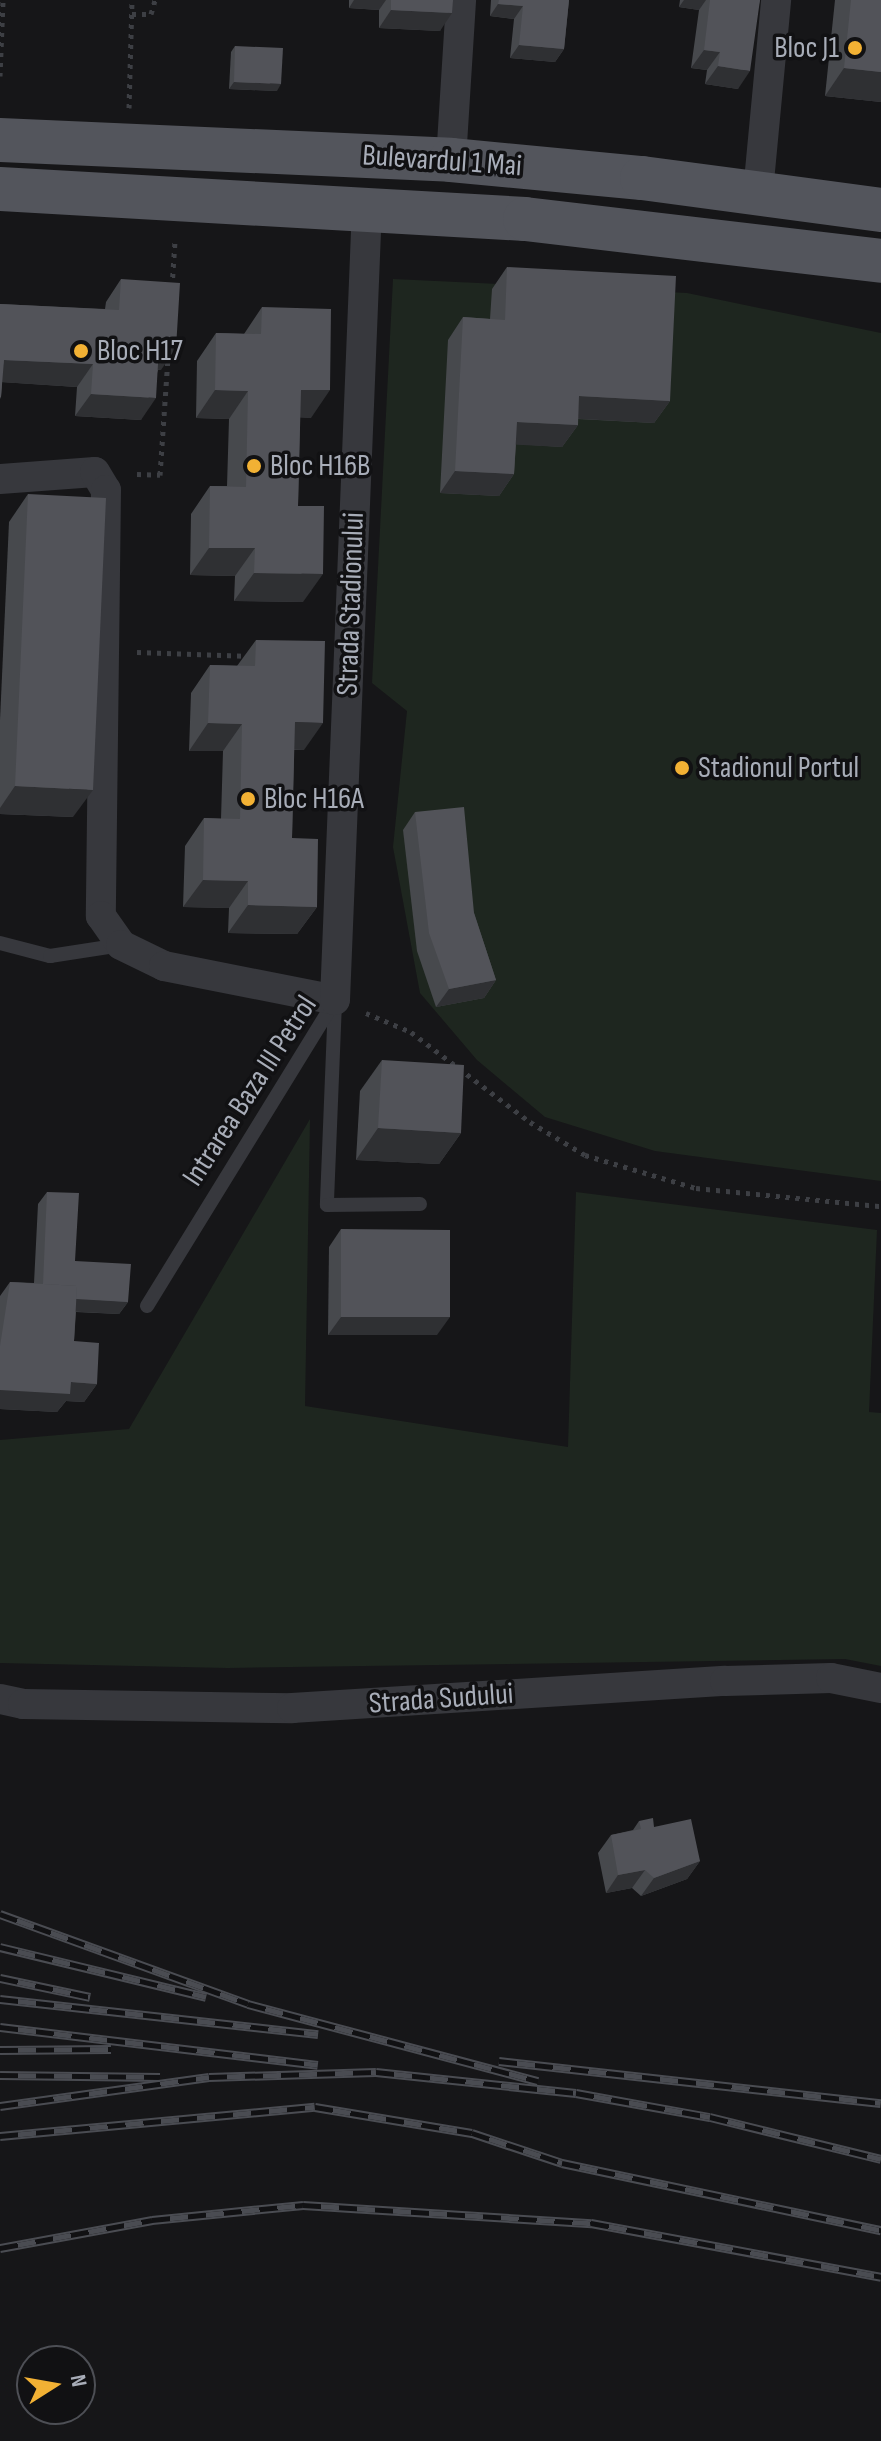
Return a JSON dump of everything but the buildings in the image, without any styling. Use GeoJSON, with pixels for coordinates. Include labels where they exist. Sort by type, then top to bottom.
{"type":"FeatureCollection","features":[{"type":"Feature","properties":{"kind":"main road","name":"Bulevardul 1 Mai"},"geometry":{"type":"LineString","coordinates":[[0,140],[451,160],[758,192],[881,210]]}},
{"type":"Feature","properties":{"kind":"main road","name":"Bulevardul 1 Mai"},"geometry":{"type":"LineString","coordinates":[[0,189],[367,208],[633,229],[881,261]]}},
{"type":"Feature","properties":{"kind":"street"},"geometry":{"type":"LineString","coordinates":[[451,160],[461,0]]}},
{"type":"Feature","properties":{"kind":"street"},"geometry":{"type":"LineString","coordinates":[[758,192],[776,0]]}},
{"type":"Feature","properties":{"kind":"street","name":"Strada Stadionului"},"geometry":{"type":"LineString","coordinates":[[335,1000],[367,208]]}},
{"type":"Feature","properties":{"kind":"street"},"geometry":{"type":"LineString","coordinates":[[0,479],[95,472],[106,490],[101,916],[121,945],[164,966],[335,1000]]}},
{"type":"Feature","properties":{"kind":"street","name":"Strada Sudului"},"geometry":{"type":"LineString","coordinates":[[0,1699],[23,1704],[292,1708],[725,1681],[831,1678],[881,1688]]}},
{"type":"Feature","properties":{"kind":"lane"},"geometry":{"type":"LineString","coordinates":[[0,943],[50,956],[121,945]]}},
{"type":"Feature","properties":{"kind":"lane"},"geometry":{"type":"LineString","coordinates":[[335,1000],[327,1205],[420,1204]]}},
{"type":"Feature","properties":{"kind":"lane","name":"Intrarea Baza III Petrol"},"geometry":{"type":"LineString","coordinates":[[147,1306],[335,1000]]}},
{"type":"Feature","properties":{"kind":"path"},"geometry":{"type":"LineString","coordinates":[[0,76],[3,0]]}},
{"type":"Feature","properties":{"kind":"path"},"geometry":{"type":"LineString","coordinates":[[128,109],[132,0]]}},
{"type":"Feature","properties":{"kind":"path"},"geometry":{"type":"LineString","coordinates":[[132,14],[151,14],[155,0]]}},
{"type":"Feature","properties":{"kind":"path"},"geometry":{"type":"LineString","coordinates":[[171,303],[175,240]]}},
{"type":"Feature","properties":{"kind":"path"},"geometry":{"type":"LineString","coordinates":[[95,472],[160,475],[168,350]]}},
{"type":"Feature","properties":{"kind":"path"},"geometry":{"type":"LineString","coordinates":[[104,651],[257,657]]}},
{"type":"Feature","properties":{"kind":"path","name":"Intrarea Baza III Petrol"},"geometry":{"type":"LineString","coordinates":[[335,1000],[411,1032],[530,1122],[585,1155],[696,1188],[881,1206]]}},
{"type":"Feature","properties":{"kind":"shaded area"},"geometry":{"type":"Polygon","coordinates":[[[393,279],[687,293],[881,333],[881,1181],[655,1151],[545,1117],[477,1060],[420,993],[393,847],[407,711],[372,683],[393,279]]]}},
{"type":"Feature","properties":{"kind":"shaded area"},"geometry":{"type":"Polygon","coordinates":[[[310,1119],[305,1406],[568,1447],[576,1192],[877,1230],[869,1412],[881,1413],[881,1666],[845,1659],[228,1668],[0,1663],[0,1440],[129,1429],[310,1119]]]}},
{"type":"Feature","properties":{"kind":"railway"},"geometry":{"type":"LineString","coordinates":[[0,1914],[248,2004],[538,2081]]}},
{"type":"Feature","properties":{"kind":"railway"},"geometry":{"type":"LineString","coordinates":[[0,1947],[206,1997]]}},
{"type":"Feature","properties":{"kind":"railway"},"geometry":{"type":"LineString","coordinates":[[0,1978],[90,1997]]}},
{"type":"Feature","properties":{"kind":"railway"},"geometry":{"type":"LineString","coordinates":[[0,1999],[318,2034]]}},
{"type":"Feature","properties":{"kind":"railway"},"geometry":{"type":"LineString","coordinates":[[0,2027],[318,2065]]}},
{"type":"Feature","properties":{"kind":"railway"},"geometry":{"type":"LineString","coordinates":[[0,2050],[111,2049]]}},
{"type":"Feature","properties":{"kind":"railway"},"geometry":{"type":"LineString","coordinates":[[499,2061],[881,2103]]}},
{"type":"Feature","properties":{"kind":"railway"},"geometry":{"type":"LineString","coordinates":[[0,2106],[209,2077],[376,2072],[576,2093],[710,2117],[881,2159]]}},
{"type":"Feature","properties":{"kind":"railway"},"geometry":{"type":"LineString","coordinates":[[0,2075],[160,2077]]}},
{"type":"Feature","properties":{"kind":"railway"},"geometry":{"type":"LineString","coordinates":[[0,2136],[315,2107],[472,2133],[562,2163],[881,2230]]}},
{"type":"Feature","properties":{"kind":"railway"},"geometry":{"type":"LineString","coordinates":[[0,2248],[152,2220],[303,2205],[591,2223],[881,2277]]}},
{"type":"Feature","properties":{"kind":"place","name":"Bloc J1"},"geometry":{"type":"Point","coordinates":[855,48]}},
{"type":"Feature","properties":{"kind":"place","name":"Bloc H17"},"geometry":{"type":"Point","coordinates":[81,351]}},
{"type":"Feature","properties":{"kind":"place","name":"Bloc H16B"},"geometry":{"type":"Point","coordinates":[254,466]}},
{"type":"Feature","properties":{"kind":"place","name":"Stadionul Portul"},"geometry":{"type":"Point","coordinates":[682,768]}},
{"type":"Feature","properties":{"kind":"place","name":"Bloc H16A"},"geometry":{"type":"Point","coordinates":[248,799]}}]}
